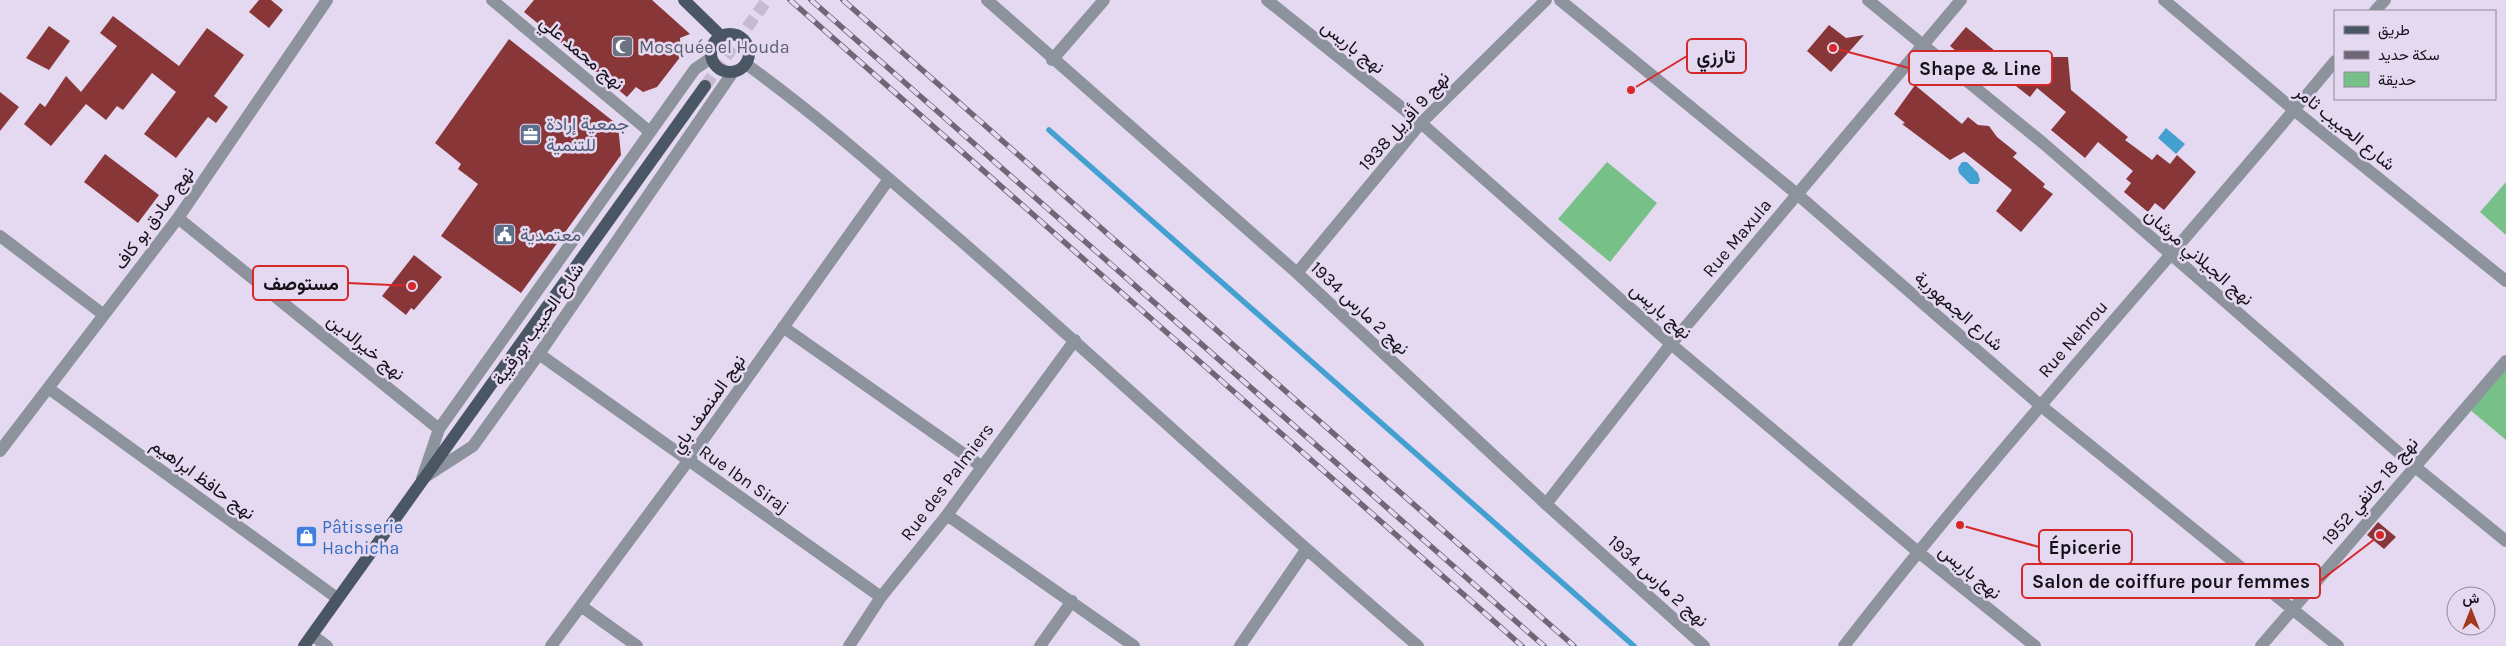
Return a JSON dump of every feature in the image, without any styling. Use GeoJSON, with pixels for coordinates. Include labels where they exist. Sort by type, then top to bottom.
{"type":"FeatureCollection","features":[{"type":"Feature","properties":{"kind":"main road"},"geometry":{"type":"LineString","coordinates":[[684,0],[721,36]]}},
{"type":"Feature","properties":{"kind":"main road"},"geometry":{"type":"LineString","coordinates":[[734,34],[745,40],[750,52],[746,64],[734,72],[718,68],[711,58],[712,45],[721,36],[734,34]]}},
{"type":"Feature","properties":{"kind":"main road","name":"شارع الحبيب بورقيبة"},"geometry":{"type":"LineString","coordinates":[[304,646],[705,86]]}},
{"type":"Feature","properties":{"kind":"street","name":"نهج صادق بو كاف"},"geometry":{"type":"LineString","coordinates":[[0,451],[178,218],[327,0]]}},
{"type":"Feature","properties":{"kind":"street","name":"نهج محمد علي"},"geometry":{"type":"LineString","coordinates":[[492,0],[650,132]]}},
{"type":"Feature","properties":{"kind":"street","name":"نهج 2 مارس 1934"},"geometry":{"type":"LineString","coordinates":[[986,0],[1052,60],[1297,273],[1546,504],[1704,646]]}},
{"type":"Feature","properties":{"kind":"street"},"geometry":{"type":"LineString","coordinates":[[1052,60],[1104,0]]}},
{"type":"Feature","properties":{"kind":"street","name":"نهج باريس"},"geometry":{"type":"LineString","coordinates":[[1267,0],[1421,123],[1672,344],[1917,551],[2034,646]]}},
{"type":"Feature","properties":{"kind":"street","name":"نهج 9 أفريل 1938"},"geometry":{"type":"LineString","coordinates":[[1297,273],[1421,123],[1546,0]]}},
{"type":"Feature","properties":{"kind":"street","name":"شارع الجمهورية"},"geometry":{"type":"LineString","coordinates":[[1560,0],[1797,194],[2040,404],[2338,646]]}},
{"type":"Feature","properties":{"kind":"street","name":"نهج الجيلاني مرشان"},"geometry":{"type":"LineString","coordinates":[[1868,0],[2043,143],[2169,255],[2414,466],[2506,541]]}},
{"type":"Feature","properties":{"kind":"street","name":"Rue Maxula"},"geometry":{"type":"LineString","coordinates":[[1546,504],[1672,344],[1961,0]]}},
{"type":"Feature","properties":{"kind":"street","name":"شارع الحبيب ثامر"},"geometry":{"type":"LineString","coordinates":[[2164,0],[2294,110],[2506,281]]}},
{"type":"Feature","properties":{"kind":"street"},"geometry":{"type":"LineString","coordinates":[[2376,10],[2385,0]]}},
{"type":"Feature","properties":{"kind":"street","name":"شارع الحبيب بورقيبة"},"geometry":{"type":"LineString","coordinates":[[422,479],[439,429],[695,69],[711,58]]}},
{"type":"Feature","properties":{"kind":"street","name":"Rue Nehrou"},"geometry":{"type":"LineString","coordinates":[[1844,646],[1917,551],[2040,404],[2334,62]]}},
{"type":"Feature","properties":{"kind":"street"},"geometry":{"type":"LineString","coordinates":[[746,64],[814,115],[1075,340],[1306,550],[1418,646]]}},
{"type":"Feature","properties":{"kind":"street","name":"شارع الحبيب بورقيبة"},"geometry":{"type":"LineString","coordinates":[[422,479],[473,446],[734,72]]}},
{"type":"Feature","properties":{"kind":"street","name":"نهج المنصف باي"},"geometry":{"type":"LineString","coordinates":[[551,646],[688,461],[889,179]]}},
{"type":"Feature","properties":{"kind":"street","name":"نهج خيرالدين"},"geometry":{"type":"LineString","coordinates":[[178,218],[439,429]]}},
{"type":"Feature","properties":{"kind":"street"},"geometry":{"type":"LineString","coordinates":[[0,236],[104,315]]}},
{"type":"Feature","properties":{"kind":"street"},"geometry":{"type":"LineString","coordinates":[[783,327],[981,466]]}},
{"type":"Feature","properties":{"kind":"street","name":"Rue des Palmiers"},"geometry":{"type":"LineString","coordinates":[[849,646],[882,597],[947,515],[1075,340]]}},
{"type":"Feature","properties":{"kind":"street","name":"Rue Ibn Siraj"},"geometry":{"type":"LineString","coordinates":[[539,354],[882,597]]}},
{"type":"Feature","properties":{"kind":"street","name":"نهج 18 جانفي 1952"},"geometry":{"type":"LineString","coordinates":[[2261,646],[2291,608],[2506,361]]}},
{"type":"Feature","properties":{"kind":"street","name":"نهج حافظ ابراهيم"},"geometry":{"type":"LineString","coordinates":[[48,388],[337,598]]}},
{"type":"Feature","properties":{"kind":"street"},"geometry":{"type":"LineString","coordinates":[[947,515],[1134,646]]}},
{"type":"Feature","properties":{"kind":"street"},"geometry":{"type":"LineString","coordinates":[[1240,646],[1306,550]]}},
{"type":"Feature","properties":{"kind":"street"},"geometry":{"type":"LineString","coordinates":[[1040,646],[1072,601]]}},
{"type":"Feature","properties":{"kind":"street"},"geometry":{"type":"LineString","coordinates":[[581,606],[637,646]]}},
{"type":"Feature","properties":{"kind":"street"},"geometry":{"type":"LineString","coordinates":[[312,635],[327,646]]}},
{"type":"Feature","properties":{"kind":"green space"},"geometry":{"type":"Polygon","coordinates":[[[1607,162],[1657,203],[1610,262],[1558,219],[1607,162]]]}},
{"type":"Feature","properties":{"kind":"green space"},"geometry":{"type":"Polygon","coordinates":[[[2506,182],[2506,235],[2480,212],[2506,182]]]}},
{"type":"Feature","properties":{"kind":"green space"},"geometry":{"type":"Polygon","coordinates":[[[2506,366],[2506,440],[2469,409],[2506,366]]]}},
{"type":"Feature","properties":{"kind":"water"},"geometry":{"type":"Polygon","coordinates":[[[2166,128],[2185,144],[2176,154],[2158,138],[2166,128]]]}},
{"type":"Feature","properties":{"kind":"water"},"geometry":{"type":"Polygon","coordinates":[[[1962,162],[1967,162],[1978,173],[1980,180],[1978,184],[1970,184],[1959,173],[1958,168],[1962,162]]]}},
{"type":"Feature","properties":{"kind":"building"},"geometry":{"type":"Polygon","coordinates":[[[259,0],[271,0],[283,10],[269,28],[249,12],[259,0]]]}},
{"type":"Feature","properties":{"kind":"building","name":"Mosquée el Houda"},"geometry":{"type":"Polygon","coordinates":[[[534,0],[652,0],[690,34],[680,38],[681,56],[657,87],[643,92],[636,87],[627,97],[524,12],[534,0]]]}},
{"type":"Feature","properties":{"kind":"building"},"geometry":{"type":"Polygon","coordinates":[[[113,16],[179,66],[207,28],[244,55],[214,96],[228,107],[216,123],[208,117],[176,158],[144,134],[176,92],[152,73],[123,110],[117,106],[106,120],[86,104],[51,146],[24,124],[40,103],[45,107],[66,76],[81,92],[117,46],[100,33],[113,16]]]}},
{"type":"Feature","properties":{"kind":"building"},"geometry":{"type":"Polygon","coordinates":[[[1829,25],[1846,38],[1864,35],[1831,72],[1807,51],[1829,25]]]}},
{"type":"Feature","properties":{"kind":"building"},"geometry":{"type":"Polygon","coordinates":[[[49,26],[70,41],[49,70],[26,58],[49,26]]]}},
{"type":"Feature","properties":{"kind":"building"},"geometry":{"type":"Polygon","coordinates":[[[1966,27],[2012,65],[2044,64],[2044,57],[2068,57],[2071,90],[2128,137],[2125,140],[2152,160],[2157,154],[2170,164],[2177,155],[2196,172],[2164,210],[2155,203],[2148,212],[2124,192],[2131,183],[2126,179],[2133,171],[2098,142],[2085,158],[2051,130],[2066,112],[2037,88],[2030,97],[2003,76],[1996,84],[1950,46],[1966,27]]]}},
{"type":"Feature","properties":{"kind":"building","name":"جمعية إرادة للتنمية"},"geometry":{"type":"Polygon","coordinates":[[[509,39],[618,125],[621,155],[521,293],[441,236],[478,184],[458,169],[461,164],[435,143],[509,39]]]}},
{"type":"Feature","properties":{"kind":"building"},"geometry":{"type":"Polygon","coordinates":[[[1915,85],[1962,124],[1968,117],[1978,125],[1989,126],[1997,137],[2017,153],[2013,157],[2045,184],[2043,187],[2053,194],[2021,232],[1996,211],[2012,190],[1964,152],[1950,160],[1902,124],[1905,123],[1894,114],[1915,85]]]}},
{"type":"Feature","properties":{"kind":"building"},"geometry":{"type":"Polygon","coordinates":[[[0,92],[19,107],[0,131],[0,92]]]}},
{"type":"Feature","properties":{"kind":"building"},"geometry":{"type":"Polygon","coordinates":[[[105,154],[159,195],[138,223],[84,182],[105,154]]]}},
{"type":"Feature","properties":{"kind":"building"},"geometry":{"type":"Polygon","coordinates":[[[414,255],[442,277],[414,310],[411,308],[406,315],[382,296],[414,255]]]}},
{"type":"Feature","properties":{"kind":"building"},"geometry":{"type":"Polygon","coordinates":[[[2378,522],[2396,537],[2384,549],[2367,535],[2378,522]]]}},
{"type":"Feature","properties":{"kind":"waterway"},"geometry":{"type":"LineString","coordinates":[[1049,130],[1634,646]]}},
{"type":"Feature","properties":{"kind":"tunnel"},"geometry":{"type":"LineString","coordinates":[[705,86],[767,0]]}},
{"type":"Feature","properties":{"kind":"railway"},"geometry":{"type":"LineString","coordinates":[[790,0],[1522,646]]}},
{"type":"Feature","properties":{"kind":"railway"},"geometry":{"type":"LineString","coordinates":[[811,0],[1544,646]]}},
{"type":"Feature","properties":{"kind":"railway"},"geometry":{"type":"LineString","coordinates":[[843,0],[1574,646]]}},
{"type":"Feature","properties":{"kind":"place","name":"Mosquée el Houda"},"geometry":{"type":"Point","coordinates":[623,47]}},
{"type":"Feature","properties":{"kind":"place","name":"Shape & Line"},"geometry":{"type":"Point","coordinates":[1833,48]}},
{"type":"Feature","properties":{"kind":"place","name":"تارزي"},"geometry":{"type":"Point","coordinates":[1631,90]}},
{"type":"Feature","properties":{"kind":"place","name":"جمعية إرادة للتنمية"},"geometry":{"type":"Point","coordinates":[530,134]}},
{"type":"Feature","properties":{"kind":"place","name":"معتمدية"},"geometry":{"type":"Point","coordinates":[504,235]}},
{"type":"Feature","properties":{"kind":"place","name":"مستوصف"},"geometry":{"type":"Point","coordinates":[412,286]}},
{"type":"Feature","properties":{"kind":"place","name":"Épicerie"},"geometry":{"type":"Point","coordinates":[1960,525]}},
{"type":"Feature","properties":{"kind":"place","name":"Salon de coiffure pour femmes"},"geometry":{"type":"Point","coordinates":[2380,535]}},
{"type":"Feature","properties":{"kind":"place","name":"Pâtisserie Hachicha"},"geometry":{"type":"Point","coordinates":[306,537]}}]}
